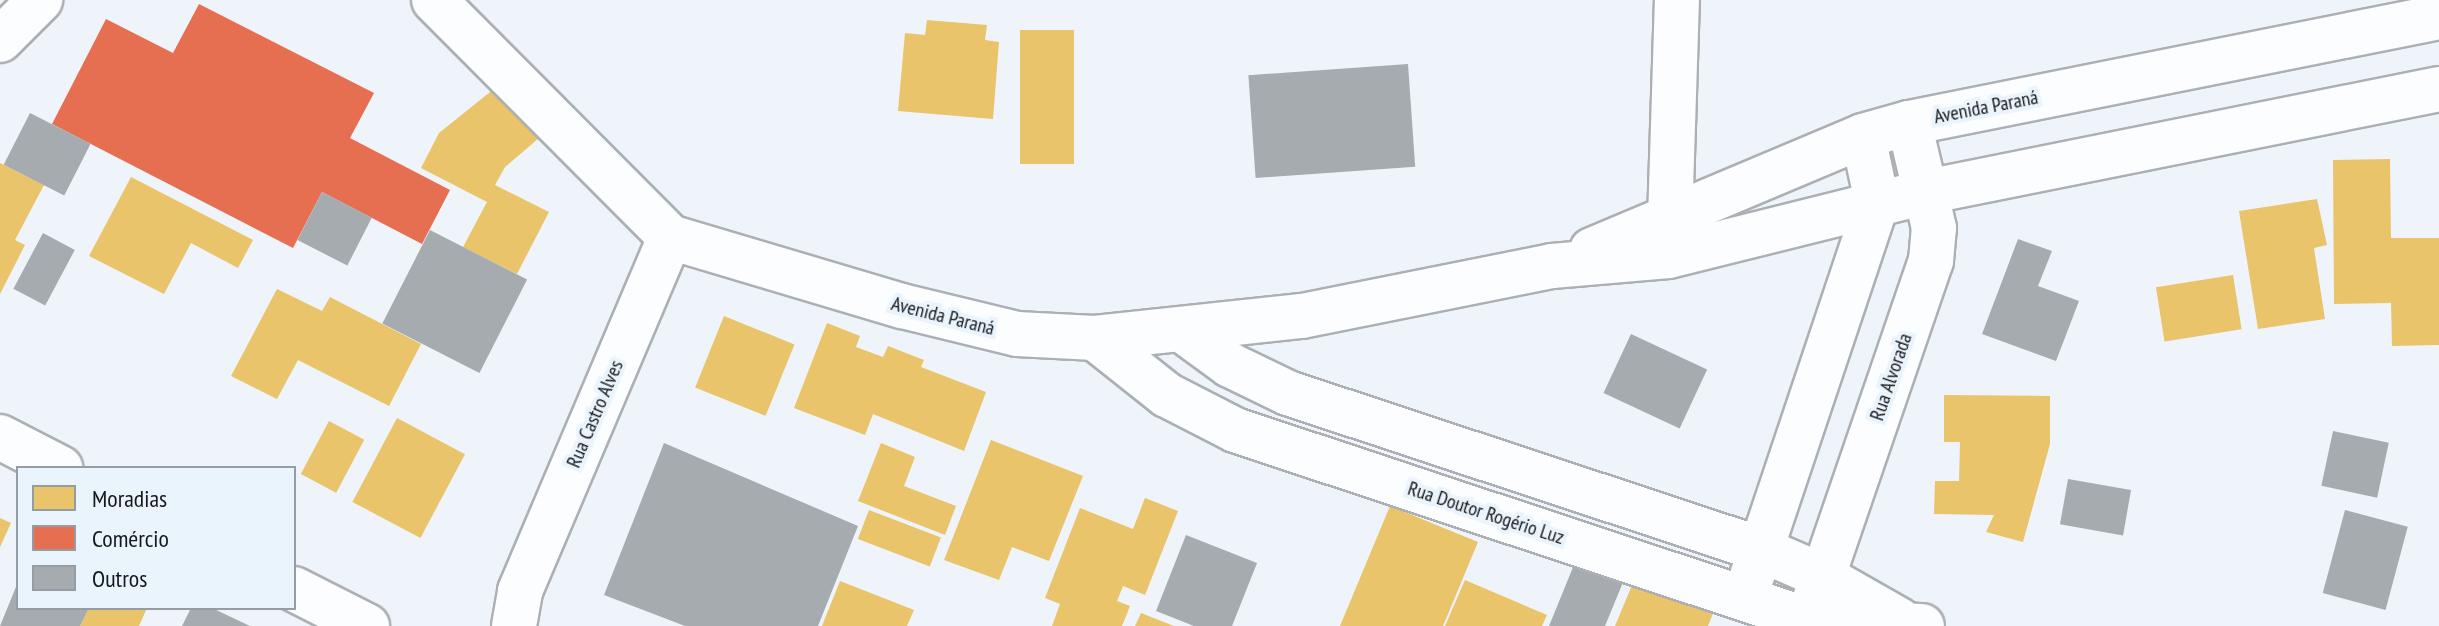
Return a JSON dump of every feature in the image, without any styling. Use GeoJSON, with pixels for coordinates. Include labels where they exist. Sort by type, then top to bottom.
{"type":"FeatureCollection","features":[{"type":"Feature","properties":{"kind":"street"},"geometry":{"type":"LineString","coordinates":[[0,40],[40,0]]}},
{"type":"Feature","properties":{"kind":"street","name":"Avenida Paraná"},"geometry":{"type":"LineString","coordinates":[[434,0],[670,237],[974,324],[1017,334],[1095,338],[1302,316],[1552,266],[1669,237],[1877,202],[2439,89]]}},
{"type":"Feature","properties":{"kind":"street"},"geometry":{"type":"LineString","coordinates":[[1669,237],[1677,0]]}},
{"type":"Feature","properties":{"kind":"street","name":"Avenida Paraná"},"geometry":{"type":"LineString","coordinates":[[1669,237],[1863,136],[1909,123],[2439,17]]}},
{"type":"Feature","properties":{"kind":"street","name":"Rua Alvorada"},"geometry":{"type":"LineString","coordinates":[[1807,623],[1931,261],[1934,228],[1909,123]]}},
{"type":"Feature","properties":{"kind":"street"},"geometry":{"type":"LineString","coordinates":[[1738,613],[1762,550],[1877,202],[1863,136]]}},
{"type":"Feature","properties":{"kind":"street","name":"Rua Castro Alves"},"geometry":{"type":"LineString","coordinates":[[486,626],[517,609],[670,237]]}},
{"type":"Feature","properties":{"kind":"street","name":"Rua Doutor Rogério Luz"},"geometry":{"type":"LineString","coordinates":[[1182,330],[1230,365],[1288,393],[1762,550],[1822,576],[1912,624]]}},
{"type":"Feature","properties":{"kind":"street","name":"Rua Doutor Rogério Luz"},"geometry":{"type":"LineString","coordinates":[[1095,338],[1167,395],[1235,430],[1738,613],[1807,623],[1912,624]]}},
{"type":"Feature","properties":{"kind":"street"},"geometry":{"type":"LineString","coordinates":[[0,437],[56,466]]}},
{"type":"Feature","properties":{"kind":"street"},"geometry":{"type":"LineString","coordinates":[[296,590],[367,626]]}},
{"type":"Feature","properties":{"kind":"building: Moradias"},"geometry":{"type":"Polygon","coordinates":[[[927,20],[987,25],[985,40],[999,42],[993,119],[898,111],[905,33],[925,35],[927,20]]]}},
{"type":"Feature","properties":{"kind":"building: Moradias"},"geometry":{"type":"Polygon","coordinates":[[[1020,30],[1074,30],[1074,164],[1020,164],[1020,30]]]}},
{"type":"Feature","properties":{"kind":"building: Moradias"},"geometry":{"type":"Polygon","coordinates":[[[495,88],[546,132],[505,167],[495,185],[549,212],[517,274],[463,247],[487,202],[421,168],[439,133],[495,88]]]}},
{"type":"Feature","properties":{"kind":"building: Moradias"},"geometry":{"type":"Polygon","coordinates":[[[2390,159],[2391,238],[2439,238],[2439,345],[2392,346],[2391,303],[2334,304],[2333,160],[2390,159]]]}},
{"type":"Feature","properties":{"kind":"building: Moradias"},"geometry":{"type":"Polygon","coordinates":[[[0,163],[44,185],[15,240],[25,245],[0,294],[0,163]]]}},
{"type":"Feature","properties":{"kind":"building: Moradias"},"geometry":{"type":"Polygon","coordinates":[[[131,177],[253,240],[238,268],[191,243],[164,294],[89,256],[131,177]]]}},
{"type":"Feature","properties":{"kind":"building: Moradias"},"geometry":{"type":"Polygon","coordinates":[[[2317,199],[2327,245],[2314,248],[2325,319],[2258,329],[2239,211],[2317,199]]]}},
{"type":"Feature","properties":{"kind":"building: Moradias"},"geometry":{"type":"Polygon","coordinates":[[[2233,275],[2242,329],[2165,342],[2156,287],[2233,275]]]}},
{"type":"Feature","properties":{"kind":"building: Moradias"},"geometry":{"type":"Polygon","coordinates":[[[277,289],[322,311],[330,297],[421,344],[389,406],[298,360],[277,399],[231,376],[277,289]]]}},
{"type":"Feature","properties":{"kind":"building: Moradias"},"geometry":{"type":"Polygon","coordinates":[[[724,316],[794,344],[766,416],[695,387],[724,316]]]}},
{"type":"Feature","properties":{"kind":"building: Moradias"},"geometry":{"type":"Polygon","coordinates":[[[827,323],[860,336],[856,347],[883,357],[888,346],[924,360],[921,367],[986,392],[964,451],[873,414],[865,435],[794,408],[827,323]]]}},
{"type":"Feature","properties":{"kind":"building: Moradias"},"geometry":{"type":"Polygon","coordinates":[[[1944,395],[2050,396],[2050,444],[2023,542],[1986,532],[1994,515],[1934,514],[1935,481],[1959,481],[1960,442],[1944,442],[1944,395]]]}},
{"type":"Feature","properties":{"kind":"building: Moradias"},"geometry":{"type":"Polygon","coordinates":[[[397,418],[465,454],[420,538],[352,502],[397,418]]]}},
{"type":"Feature","properties":{"kind":"building: Moradias"},"geometry":{"type":"Polygon","coordinates":[[[329,421],[364,440],[336,493],[301,474],[329,421]]]}},
{"type":"Feature","properties":{"kind":"building: Moradias"},"geometry":{"type":"Polygon","coordinates":[[[991,440],[1083,476],[1049,561],[1012,547],[999,580],[944,560],[991,440]]]}},
{"type":"Feature","properties":{"kind":"building: Moradias"},"geometry":{"type":"Polygon","coordinates":[[[881,443],[915,457],[904,486],[956,506],[945,535],[858,501],[881,443]]]}},
{"type":"Feature","properties":{"kind":"building: Moradias"},"geometry":{"type":"Polygon","coordinates":[[[1145,498],[1178,511],[1145,595],[1123,586],[1117,601],[1130,606],[1122,626],[1052,626],[1060,604],[1045,598],[1080,508],[1133,529],[1145,498]]]}},
{"type":"Feature","properties":{"kind":"building: Moradias"},"geometry":{"type":"Polygon","coordinates":[[[1390,506],[1478,542],[1443,626],[1340,626],[1390,506]]]}},
{"type":"Feature","properties":{"kind":"building: Moradias"},"geometry":{"type":"Polygon","coordinates":[[[869,510],[941,538],[930,567],[858,539],[869,510]]]}},
{"type":"Feature","properties":{"kind":"building: Moradias"},"geometry":{"type":"Polygon","coordinates":[[[0,518],[11,523],[0,547],[0,518]]]}},
{"type":"Feature","properties":{"kind":"building: Moradias"},"geometry":{"type":"Polygon","coordinates":[[[1635,578],[1714,611],[1708,626],[1615,626],[1635,578]]]}},
{"type":"Feature","properties":{"kind":"building: Moradias"},"geometry":{"type":"Polygon","coordinates":[[[1465,580],[1547,615],[1542,626],[1445,626],[1465,580]]]}},
{"type":"Feature","properties":{"kind":"building: Moradias"},"geometry":{"type":"Polygon","coordinates":[[[840,581],[914,610],[907,626],[822,626],[840,581]]]}},
{"type":"Feature","properties":{"kind":"building: Moradias"},"geometry":{"type":"Polygon","coordinates":[[[88,610],[146,610],[139,626],[80,626],[88,610]]]}},
{"type":"Feature","properties":{"kind":"building: Moradias"},"geometry":{"type":"Polygon","coordinates":[[[1141,613],[1174,626],[1135,626],[1141,613]]]}},
{"type":"Feature","properties":{"kind":"building: Comércio"},"geometry":{"type":"Polygon","coordinates":[[[199,4],[374,93],[350,138],[450,190],[422,244],[322,192],[293,248],[52,124],[106,19],[173,53],[199,4]]]}},
{"type":"Feature","properties":{"kind":"building: Outros"},"geometry":{"type":"Polygon","coordinates":[[[1408,64],[1415,167],[1256,178],[1248,75],[1408,64]]]}},
{"type":"Feature","properties":{"kind":"building: Outros"},"geometry":{"type":"Polygon","coordinates":[[[30,113],[91,144],[64,196],[4,165],[30,113]]]}},
{"type":"Feature","properties":{"kind":"building: Outros"},"geometry":{"type":"Polygon","coordinates":[[[322,192],[372,217],[347,266],[297,240],[322,192]]]}},
{"type":"Feature","properties":{"kind":"building: Outros"},"geometry":{"type":"Polygon","coordinates":[[[430,230],[527,279],[479,373],[382,324],[430,230]]]}},
{"type":"Feature","properties":{"kind":"building: Outros"},"geometry":{"type":"Polygon","coordinates":[[[43,233],[75,250],[45,306],[13,289],[43,233]]]}},
{"type":"Feature","properties":{"kind":"building: Outros"},"geometry":{"type":"Polygon","coordinates":[[[2018,239],[2052,251],[2038,286],[2079,301],[2056,361],[1982,334],[2018,239]]]}},
{"type":"Feature","properties":{"kind":"building: Outros"},"geometry":{"type":"Polygon","coordinates":[[[1631,334],[1707,369],[1680,428],[1604,393],[1631,334]]]}},
{"type":"Feature","properties":{"kind":"building: Outros"},"geometry":{"type":"Polygon","coordinates":[[[2333,431],[2389,443],[2377,498],[2321,486],[2333,431]]]}},
{"type":"Feature","properties":{"kind":"building: Outros"},"geometry":{"type":"Polygon","coordinates":[[[664,443],[858,526],[818,626],[685,626],[604,595],[664,443]]]}},
{"type":"Feature","properties":{"kind":"building: Outros"},"geometry":{"type":"Polygon","coordinates":[[[2068,479],[2131,490],[2123,535],[2060,524],[2068,479]]]}},
{"type":"Feature","properties":{"kind":"building: Outros"},"geometry":{"type":"Polygon","coordinates":[[[2345,510],[2408,527],[2386,610],[2323,593],[2345,510]]]}},
{"type":"Feature","properties":{"kind":"building: Outros"},"geometry":{"type":"Polygon","coordinates":[[[1186,535],[1257,563],[1232,626],[1194,626],[1156,611],[1186,535]]]}},
{"type":"Feature","properties":{"kind":"building: Outros"},"geometry":{"type":"Polygon","coordinates":[[[1578,555],[1626,575],[1605,626],[1549,626],[1578,555]]]}},
{"type":"Feature","properties":{"kind":"building: Outros"},"geometry":{"type":"Polygon","coordinates":[[[16,587],[16,610],[88,610],[80,626],[0,626],[16,587]]]}},
{"type":"Feature","properties":{"kind":"building: Outros"},"geometry":{"type":"Polygon","coordinates":[[[190,610],[216,610],[250,626],[182,626],[190,610]]]}}]}
